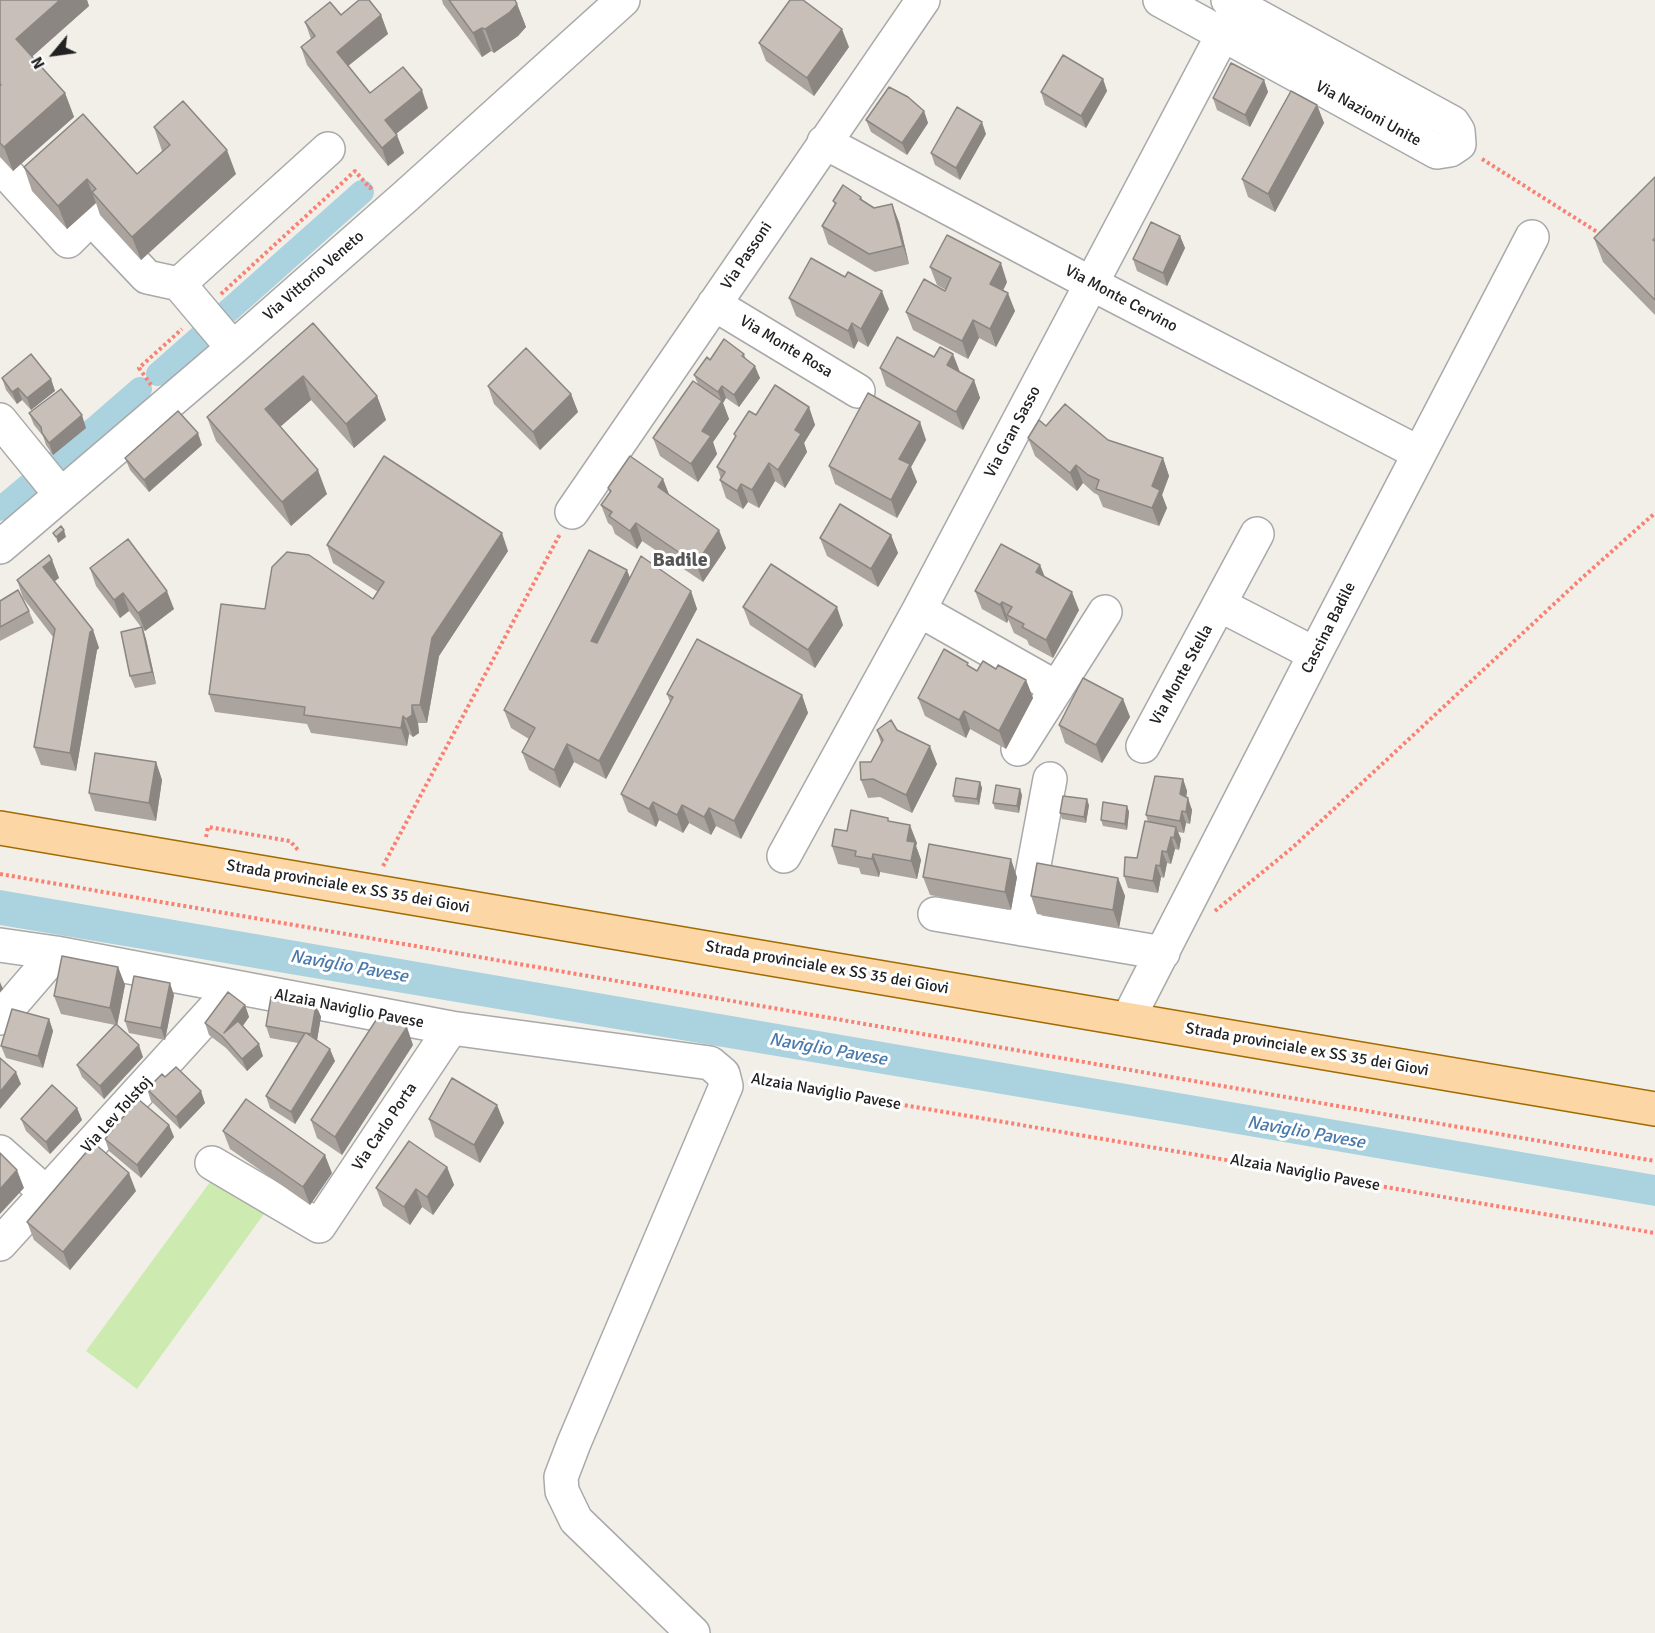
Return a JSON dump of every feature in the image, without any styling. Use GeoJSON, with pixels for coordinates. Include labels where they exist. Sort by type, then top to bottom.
{"type":"FeatureCollection","features":[{"type":"Feature","properties":{"kind":"main road","name":"Strada provinciale ex SS 35 dei Giovi"},"geometry":{"type":"LineString","coordinates":[[0,828],[1655,1109]]}},
{"type":"Feature","properties":{"kind":"street","name":"Via Vittorio Veneto"},"geometry":{"type":"LineString","coordinates":[[0,547],[233,348],[623,0]]}},
{"type":"Feature","properties":{"kind":"street","name":"Via Passoni"},"geometry":{"type":"LineString","coordinates":[[572,512],[923,0]]}},
{"type":"Feature","properties":{"kind":"street","name":"Via Nazioni Unite"},"geometry":{"type":"LineString","coordinates":[[1160,0],[1437,152],[1450,150],[1458,144],[1458,131],[1453,123],[1235,2]]}},
{"type":"Feature","properties":{"kind":"street","name":"Via Gran Sasso"},"geometry":{"type":"LineString","coordinates":[[784,856],[919,610],[1092,284],[1222,35],[1235,2]]}},
{"type":"Feature","properties":{"kind":"street","name":"Via Monte Cervino"},"geometry":{"type":"LineString","coordinates":[[824,142],[1419,453]]}},
{"type":"Feature","properties":{"kind":"street"},"geometry":{"type":"LineString","coordinates":[[179,284],[328,148]]}},
{"type":"Feature","properties":{"kind":"street"},"geometry":{"type":"LineString","coordinates":[[0,166],[68,241],[92,219],[147,277],[179,284],[233,348]]}},
{"type":"Feature","properties":{"kind":"street","name":"Cascina Badile"},"geometry":{"type":"LineString","coordinates":[[1128,1019],[1532,237]]}},
{"type":"Feature","properties":{"kind":"street","name":"Via Monte Rosa"},"geometry":{"type":"LineString","coordinates":[[714,304],[858,390]]}},
{"type":"Feature","properties":{"kind":"street"},"geometry":{"type":"LineString","coordinates":[[0,420],[61,495]]}},
{"type":"Feature","properties":{"kind":"street","name":"Via Monte Stella"},"geometry":{"type":"LineString","coordinates":[[1143,746],[1257,534]]}},
{"type":"Feature","properties":{"kind":"street","name":"Via Monte Stella"},"geometry":{"type":"LineString","coordinates":[[1220,605],[1315,654]]}},
{"type":"Feature","properties":{"kind":"street"},"geometry":{"type":"LineString","coordinates":[[919,610],[1057,688]]}},
{"type":"Feature","properties":{"kind":"street"},"geometry":{"type":"LineString","coordinates":[[1018,749],[1106,612]]}},
{"type":"Feature","properties":{"kind":"street"},"geometry":{"type":"LineString","coordinates":[[1022,929],[1050,779]]}},
{"type":"Feature","properties":{"kind":"street"},"geometry":{"type":"LineString","coordinates":[[935,914],[1163,953]]}},
{"type":"Feature","properties":{"kind":"street","name":"Alzaia Naviglio Pavese"},"geometry":{"type":"LineString","coordinates":[[0,945],[56,953],[451,1028],[710,1063],[723,1074]]}},
{"type":"Feature","properties":{"kind":"street"},"geometry":{"type":"LineString","coordinates":[[0,1018],[56,953]]}},
{"type":"Feature","properties":{"kind":"street","name":"Via Lev Tolstoj"},"geometry":{"type":"LineString","coordinates":[[0,1244],[234,987]]}},
{"type":"Feature","properties":{"kind":"street","name":"Via Carlo Porta"},"geometry":{"type":"LineString","coordinates":[[212,1163],[319,1226],[451,1028]]}},
{"type":"Feature","properties":{"kind":"street"},"geometry":{"type":"LineString","coordinates":[[693,1633],[576,1520],[562,1491],[561,1477],[726,1086],[723,1074]]}},
{"type":"Feature","properties":{"kind":"street"},"geometry":{"type":"LineString","coordinates":[[0,1152],[46,1193]]}},
{"type":"Feature","properties":{"kind":"path"},"geometry":{"type":"LineString","coordinates":[[1458,144],[1602,235],[1610,228]]}},
{"type":"Feature","properties":{"kind":"path"},"geometry":{"type":"LineString","coordinates":[[145,394],[153,386],[139,368],[356,171],[370,188],[379,181]]}},
{"type":"Feature","properties":{"kind":"path"},"geometry":{"type":"LineString","coordinates":[[382,868],[572,512]]}},
{"type":"Feature","properties":{"kind":"path"},"geometry":{"type":"LineString","coordinates":[[1212,914],[1292,848],[1655,513]]}},
{"type":"Feature","properties":{"kind":"path"},"geometry":{"type":"LineString","coordinates":[[195,836],[206,838],[208,827],[291,841],[302,855]]}},
{"type":"Feature","properties":{"kind":"path"},"geometry":{"type":"LineString","coordinates":[[0,874],[1655,1161]]}},
{"type":"Feature","properties":{"kind":"path","name":"Alzaia Naviglio Pavese"},"geometry":{"type":"LineString","coordinates":[[723,1074],[1655,1233]]}},
{"type":"Feature","properties":{"kind":"green space"},"geometry":{"type":"Polygon","coordinates":[[[213,1178],[267,1210],[137,1389],[86,1351],[213,1178]]]}},
{"type":"Feature","properties":{"kind":"water","name":"Naviglio Pavese"},"geometry":{"type":"Polygon","coordinates":[[[0,890],[1655,1175],[1655,1206],[0,925],[0,890]]]}},
{"type":"Feature","properties":{"kind":"building"},"geometry":{"type":"Polygon","coordinates":[[[0,0],[60,0],[16,39],[65,93],[4,147],[0,143],[0,0]]]}},
{"type":"Feature","properties":{"kind":"building"},"geometry":{"type":"Polygon","coordinates":[[[359,0],[369,0],[381,15],[337,52],[370,93],[403,67],[422,90],[385,120],[397,135],[382,148],[301,47],[315,36],[305,22],[330,2],[341,15],[359,0]]]}},
{"type":"Feature","properties":{"kind":"building"},"geometry":{"type":"Polygon","coordinates":[[[449,0],[515,0],[517,4],[510,12],[485,29],[482,28],[473,33],[449,0]]]}},
{"type":"Feature","properties":{"kind":"building"},"geometry":{"type":"Polygon","coordinates":[[[790,0],[803,0],[842,29],[807,78],[759,43],[790,0]]]}},
{"type":"Feature","properties":{"kind":"building"},"geometry":{"type":"Polygon","coordinates":[[[1063,55],[1103,79],[1081,116],[1041,92],[1063,55]]]}},
{"type":"Feature","properties":{"kind":"building"},"geometry":{"type":"Polygon","coordinates":[[[1231,63],[1264,80],[1245,115],[1213,98],[1231,63]]]}},
{"type":"Feature","properties":{"kind":"building"},"geometry":{"type":"Polygon","coordinates":[[[889,87],[908,97],[924,111],[902,143],[866,120],[889,87]]]}},
{"type":"Feature","properties":{"kind":"building"},"geometry":{"type":"Polygon","coordinates":[[[1291,91],[1317,105],[1268,194],[1242,179],[1291,91]]]}},
{"type":"Feature","properties":{"kind":"building"},"geometry":{"type":"Polygon","coordinates":[[[183,101],[227,150],[132,237],[92,192],[96,189],[87,179],[58,206],[24,167],[83,114],[137,174],[170,145],[154,127],[183,101]]]}},
{"type":"Feature","properties":{"kind":"building"},"geometry":{"type":"Polygon","coordinates":[[[957,107],[982,122],[956,168],[931,153],[957,107]]]}},
{"type":"Feature","properties":{"kind":"building"},"geometry":{"type":"Polygon","coordinates":[[[1655,177],[1655,238],[1653,240],[1655,241],[1655,300],[1594,238],[1655,177]]]}},
{"type":"Feature","properties":{"kind":"building"},"geometry":{"type":"Polygon","coordinates":[[[843,185],[874,208],[892,204],[903,246],[869,254],[822,226],[836,203],[833,201],[843,185]]]}},
{"type":"Feature","properties":{"kind":"building"},"geometry":{"type":"Polygon","coordinates":[[[1151,222],[1180,236],[1163,273],[1133,259],[1151,222]]]}},
{"type":"Feature","properties":{"kind":"building"},"geometry":{"type":"Polygon","coordinates":[[[947,235],[1001,263],[990,284],[1008,293],[990,329],[973,320],[962,341],[906,312],[924,279],[945,291],[951,278],[930,267],[947,235]]]}},
{"type":"Feature","properties":{"kind":"building"},"geometry":{"type":"Polygon","coordinates":[[[811,258],[845,277],[848,272],[882,291],[861,329],[852,323],[848,331],[789,298],[811,258]]]}},
{"type":"Feature","properties":{"kind":"building"},"geometry":{"type":"Polygon","coordinates":[[[313,323],[377,396],[346,424],[303,376],[265,409],[318,470],[282,502],[207,417],[313,323]]]}},
{"type":"Feature","properties":{"kind":"building"},"geometry":{"type":"Polygon","coordinates":[[[897,337],[934,357],[940,347],[953,354],[947,365],[974,380],[956,412],[880,368],[897,337]]]}},
{"type":"Feature","properties":{"kind":"building"},"geometry":{"type":"Polygon","coordinates":[[[724,339],[744,354],[742,356],[755,366],[734,395],[722,386],[718,392],[694,375],[707,357],[710,360],[724,339]]]}},
{"type":"Feature","properties":{"kind":"building"},"geometry":{"type":"Polygon","coordinates":[[[526,348],[571,394],[533,432],[488,386],[526,348]]]}},
{"type":"Feature","properties":{"kind":"building"},"geometry":{"type":"Polygon","coordinates":[[[31,354],[51,379],[27,398],[18,388],[12,392],[2,378],[31,354]]]}},
{"type":"Feature","properties":{"kind":"building"},"geometry":{"type":"Polygon","coordinates":[[[693,381],[722,401],[702,431],[711,436],[691,464],[653,438],[693,381]]]}},
{"type":"Feature","properties":{"kind":"building"},"geometry":{"type":"Polygon","coordinates":[[[775,385],[809,407],[795,430],[801,434],[778,470],[769,463],[752,490],[741,484],[737,491],[720,480],[725,472],[717,467],[749,411],[756,415],[775,385]]]}},
{"type":"Feature","properties":{"kind":"building"},"geometry":{"type":"Polygon","coordinates":[[[61,389],[82,415],[49,443],[41,427],[29,413],[61,389]]]}},
{"type":"Feature","properties":{"kind":"building"},"geometry":{"type":"Polygon","coordinates":[[[868,393],[920,422],[899,459],[910,464],[891,500],[829,466],[868,393]]]}},
{"type":"Feature","properties":{"kind":"building"},"geometry":{"type":"Polygon","coordinates":[[[1065,404],[1108,440],[1163,458],[1152,486],[1160,490],[1152,508],[1096,489],[1099,480],[1088,475],[1076,465],[1070,473],[1028,438],[1039,420],[1046,426],[1065,404]]]}},
{"type":"Feature","properties":{"kind":"building"},"geometry":{"type":"Polygon","coordinates":[[[178,411],[198,433],[144,480],[125,458],[178,411]]]}},
{"type":"Feature","properties":{"kind":"building"},"geometry":{"type":"Polygon","coordinates":[[[384,456],[502,533],[432,638],[420,705],[412,705],[412,715],[406,719],[403,716],[401,728],[304,715],[305,707],[209,694],[221,604],[265,609],[272,567],[287,552],[309,555],[373,599],[384,582],[327,545],[384,456]]]}},
{"type":"Feature","properties":{"kind":"building"},"geometry":{"type":"Polygon","coordinates":[[[630,456],[663,479],[658,487],[719,530],[696,564],[636,523],[630,531],[609,516],[612,512],[601,505],[611,491],[608,488],[630,456]]]}},
{"type":"Feature","properties":{"kind":"building"},"geometry":{"type":"Polygon","coordinates":[[[840,504],[891,535],[871,569],[820,538],[840,504]]]}},
{"type":"Feature","properties":{"kind":"building"},"geometry":{"type":"Polygon","coordinates":[[[61,526],[64,530],[56,537],[53,533],[61,526]]]}},
{"type":"Feature","properties":{"kind":"building"},"geometry":{"type":"Polygon","coordinates":[[[128,539],[167,591],[138,613],[123,593],[114,600],[90,568],[128,539]]]}},
{"type":"Feature","properties":{"kind":"building"},"geometry":{"type":"Polygon","coordinates":[[[1001,544],[1040,565],[1036,572],[1072,592],[1046,640],[1022,627],[1024,624],[1007,615],[1012,607],[1002,602],[1000,605],[975,591],[1001,544]]]}},
{"type":"Feature","properties":{"kind":"building"},"geometry":{"type":"Polygon","coordinates":[[[589,550],[627,570],[591,641],[597,643],[641,556],[691,591],[599,761],[567,744],[554,770],[522,752],[535,728],[504,710],[589,550]]]}},
{"type":"Feature","properties":{"kind":"building"},"geometry":{"type":"Polygon","coordinates":[[[49,555],[52,560],[43,567],[93,630],[90,632],[70,753],[34,747],[55,629],[17,580],[49,555]]]}},
{"type":"Feature","properties":{"kind":"building"},"geometry":{"type":"Polygon","coordinates":[[[771,564],[837,607],[808,650],[743,607],[771,564]]]}},
{"type":"Feature","properties":{"kind":"building"},"geometry":{"type":"Polygon","coordinates":[[[18,590],[29,611],[0,627],[0,601],[18,590]]]}},
{"type":"Feature","properties":{"kind":"building"},"geometry":{"type":"Polygon","coordinates":[[[142,627],[152,672],[130,676],[121,632],[142,627]]]}},
{"type":"Feature","properties":{"kind":"building"},"geometry":{"type":"Polygon","coordinates":[[[697,639],[802,695],[734,821],[709,808],[704,817],[682,805],[677,815],[653,802],[649,809],[621,794],[673,697],[667,694],[697,639]]]}},
{"type":"Feature","properties":{"kind":"building"},"geometry":{"type":"Polygon","coordinates":[[[944,649],[977,671],[983,661],[996,669],[998,665],[1026,680],[999,731],[964,711],[959,720],[918,698],[944,649]]]}},
{"type":"Feature","properties":{"kind":"building"},"geometry":{"type":"Polygon","coordinates":[[[1083,678],[1123,699],[1096,745],[1059,725],[1083,678]]]}},
{"type":"Feature","properties":{"kind":"building"},"geometry":{"type":"Polygon","coordinates":[[[891,720],[897,730],[930,746],[906,795],[873,779],[861,780],[860,762],[871,762],[883,740],[877,730],[891,720]]]}},
{"type":"Feature","properties":{"kind":"building"},"geometry":{"type":"Polygon","coordinates":[[[95,753],[156,762],[149,803],[89,793],[95,753]]]}},
{"type":"Feature","properties":{"kind":"building"},"geometry":{"type":"Polygon","coordinates":[[[1155,776],[1183,779],[1180,794],[1188,798],[1186,812],[1182,811],[1180,821],[1146,815],[1155,776]]]}},
{"type":"Feature","properties":{"kind":"building"},"geometry":{"type":"Polygon","coordinates":[[[956,778],[980,782],[977,799],[953,796],[956,778]]]}},
{"type":"Feature","properties":{"kind":"building"},"geometry":{"type":"Polygon","coordinates":[[[996,785],[1020,789],[1017,806],[993,803],[996,785]]]}},
{"type":"Feature","properties":{"kind":"building"},"geometry":{"type":"Polygon","coordinates":[[[1063,796],[1087,799],[1084,817],[1060,813],[1063,796]]]}},
{"type":"Feature","properties":{"kind":"building"},"geometry":{"type":"Polygon","coordinates":[[[1103,802],[1127,806],[1125,824],[1101,820],[1103,802]]]}},
{"type":"Feature","properties":{"kind":"building"},"geometry":{"type":"Polygon","coordinates":[[[851,810],[910,825],[907,841],[915,842],[911,861],[873,854],[872,859],[855,856],[856,851],[832,846],[835,829],[847,831],[851,810]]]}},
{"type":"Feature","properties":{"kind":"building"},"geometry":{"type":"Polygon","coordinates":[[[1145,821],[1176,827],[1174,838],[1171,837],[1167,852],[1162,851],[1160,866],[1156,865],[1153,881],[1124,876],[1125,857],[1137,858],[1145,821]]]}},
{"type":"Feature","properties":{"kind":"building"},"geometry":{"type":"Polygon","coordinates":[[[929,844],[1011,859],[1005,892],[923,877],[929,844]]]}},
{"type":"Feature","properties":{"kind":"building"},"geometry":{"type":"Polygon","coordinates":[[[1037,863],[1118,878],[1113,910],[1031,896],[1037,863]]]}},
{"type":"Feature","properties":{"kind":"building"},"geometry":{"type":"Polygon","coordinates":[[[62,956],[118,967],[110,1008],[54,996],[62,956]]]}},
{"type":"Feature","properties":{"kind":"building"},"geometry":{"type":"Polygon","coordinates":[[[134,976],[170,983],[161,1028],[125,1021],[134,976]]]}},
{"type":"Feature","properties":{"kind":"building"},"geometry":{"type":"Polygon","coordinates":[[[228,992],[245,1005],[224,1033],[238,1021],[259,1044],[242,1059],[222,1036],[205,1023],[228,992]]]}},
{"type":"Feature","properties":{"kind":"building"},"geometry":{"type":"Polygon","coordinates":[[[271,997],[316,1005],[311,1034],[306,1033],[330,1049],[291,1112],[266,1096],[305,1033],[266,1026],[271,997]]]}},
{"type":"Feature","properties":{"kind":"building"},"geometry":{"type":"Polygon","coordinates":[[[12,1009],[49,1019],[38,1056],[1,1046],[12,1009]]]}},
{"type":"Feature","properties":{"kind":"building"},"geometry":{"type":"Polygon","coordinates":[[[382,1011],[407,1027],[335,1137],[311,1120],[382,1011]]]}},
{"type":"Feature","properties":{"kind":"building"},"geometry":{"type":"Polygon","coordinates":[[[116,1024],[139,1045],[100,1086],[77,1065],[116,1024]]]}},
{"type":"Feature","properties":{"kind":"building"},"geometry":{"type":"Polygon","coordinates":[[[0,1058],[16,1072],[0,1092],[0,1058]]]}},
{"type":"Feature","properties":{"kind":"building"},"geometry":{"type":"Polygon","coordinates":[[[176,1067],[201,1091],[176,1117],[147,1089],[162,1074],[165,1077],[176,1067]]]}},
{"type":"Feature","properties":{"kind":"building"},"geometry":{"type":"Polygon","coordinates":[[[452,1078],[497,1105],[474,1145],[429,1119],[452,1078]]]}},
{"type":"Feature","properties":{"kind":"building"},"geometry":{"type":"Polygon","coordinates":[[[52,1085],[77,1108],[46,1142],[21,1119],[52,1085]]]}},
{"type":"Feature","properties":{"kind":"building"},"geometry":{"type":"Polygon","coordinates":[[[138,1099],[169,1125],[137,1165],[105,1139],[138,1099]]]}},
{"type":"Feature","properties":{"kind":"building"},"geometry":{"type":"Polygon","coordinates":[[[246,1099],[325,1155],[303,1187],[223,1131],[246,1099]]]}},
{"type":"Feature","properties":{"kind":"building"},"geometry":{"type":"Polygon","coordinates":[[[409,1141],[447,1167],[427,1197],[416,1189],[404,1207],[376,1188],[409,1141]]]}},
{"type":"Feature","properties":{"kind":"building"},"geometry":{"type":"Polygon","coordinates":[[[94,1143],[129,1173],[63,1252],[27,1222],[94,1143]]]}},
{"type":"Feature","properties":{"kind":"building"},"geometry":{"type":"Polygon","coordinates":[[[0,1153],[17,1170],[0,1189],[0,1153]]]}},
{"type":"Feature","properties":{"kind":"waterway"},"geometry":{"type":"LineString","coordinates":[[227,312],[362,192]]}},
{"type":"Feature","properties":{"kind":"waterway"},"geometry":{"type":"LineString","coordinates":[[158,374],[200,337]]}},
{"type":"Feature","properties":{"kind":"waterway"},"geometry":{"type":"LineString","coordinates":[[57,461],[140,389]]}},
{"type":"Feature","properties":{"kind":"waterway"},"geometry":{"type":"LineString","coordinates":[[0,509],[29,485]]}},
{"type":"Feature","properties":{"kind":"district","name":"Badile"},"geometry":{"type":"Point","coordinates":[680,561]}}]}
